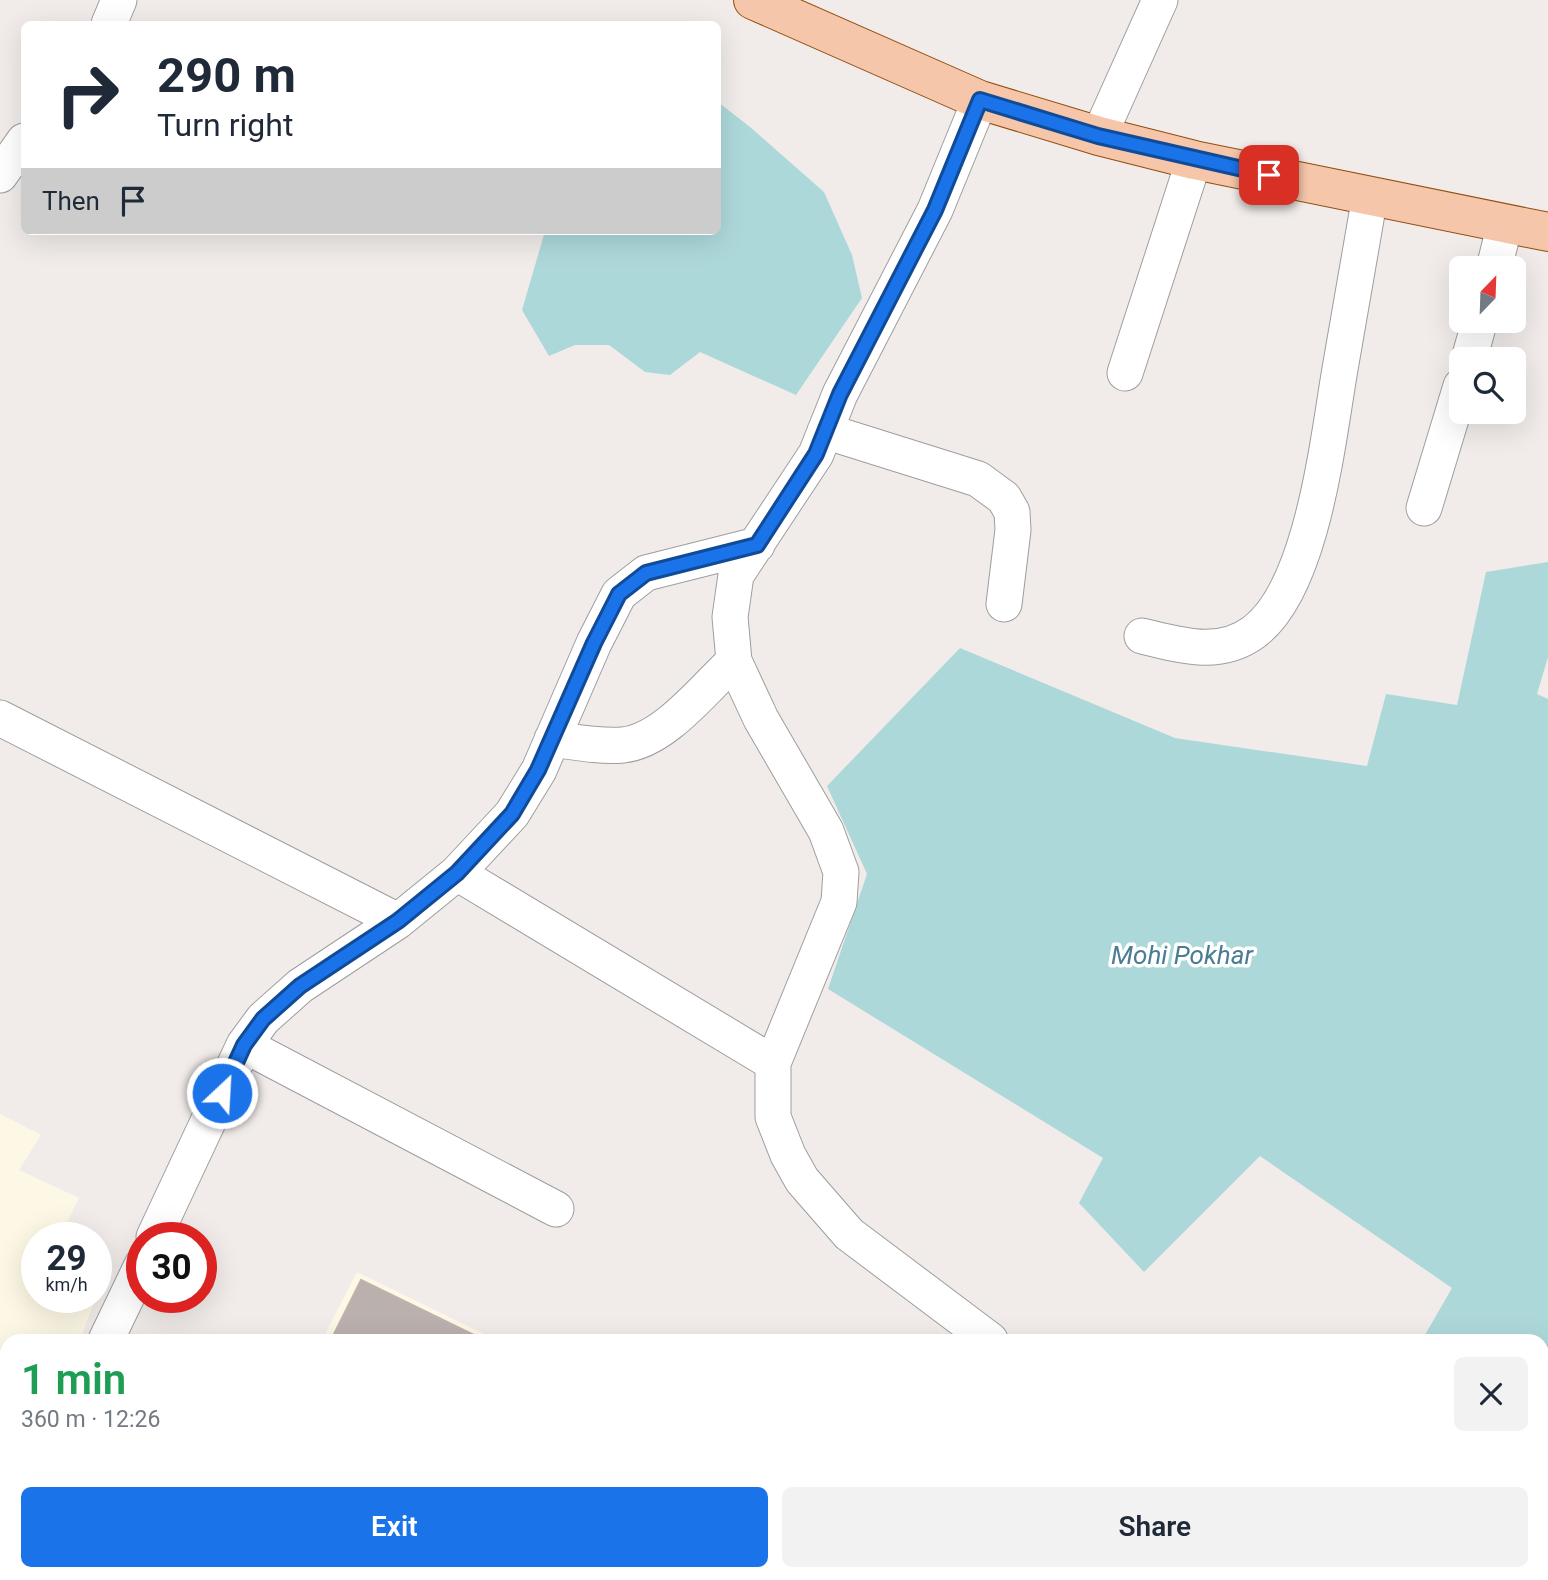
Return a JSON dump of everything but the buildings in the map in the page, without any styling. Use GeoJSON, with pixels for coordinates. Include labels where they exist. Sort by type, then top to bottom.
{"type":"FeatureCollection","features":[{"type":"Feature","properties":{"kind":"main road"},"geometry":{"type":"LineString","coordinates":[[753,0],[980,100],[1098,136],[1194,160],[1548,232]]}},
{"type":"Feature","properties":{"kind":"street"},"geometry":{"type":"LineString","coordinates":[[110,21],[119,0]]}},
{"type":"Feature","properties":{"kind":"street"},"geometry":{"type":"LineString","coordinates":[[1098,136],[1160,0]]}},
{"type":"Feature","properties":{"kind":"street"},"geometry":{"type":"LineString","coordinates":[[980,100],[935,210],[840,394],[816,454],[736,575],[730,617],[734,662],[761,719],[826,831],[841,872],[839,902],[773,1063],[773,1116],[788,1155],[803,1180],[849,1234],[982,1334]]}},
{"type":"Feature","properties":{"kind":"street"},"geometry":{"type":"LineString","coordinates":[[0,175],[21,145]]}},
{"type":"Feature","properties":{"kind":"street"},"geometry":{"type":"LineString","coordinates":[[1125,373],[1194,160]]}},
{"type":"Feature","properties":{"kind":"street"},"geometry":{"type":"LineString","coordinates":[[1142,636],[1194,649],[1217,648],[1254,632],[1270,616],[1296,570],[1319,490],[1370,196]]}},
{"type":"Feature","properties":{"kind":"street"},"geometry":{"type":"LineString","coordinates":[[1497,256],[1505,224]]}},
{"type":"Feature","properties":{"kind":"street"},"geometry":{"type":"LineString","coordinates":[[1424,508],[1449,424]]}},
{"type":"Feature","properties":{"kind":"street"},"geometry":{"type":"LineString","coordinates":[[825,431],[978,479],[1004,498],[1012,512],[1013,530],[1004,604]]}},
{"type":"Feature","properties":{"kind":"street"},"geometry":{"type":"LineString","coordinates":[[162,1222],[244,1045],[263,1019],[300,986],[398,921],[457,873],[512,814],[538,770],[594,643],[619,594],[646,573],[757,545]]}},
{"type":"Feature","properties":{"kind":"street"},"geometry":{"type":"LineString","coordinates":[[552,739],[603,745],[641,741],[660,731],[734,662]]}},
{"type":"Feature","properties":{"kind":"street"},"geometry":{"type":"LineString","coordinates":[[0,718],[398,921]]}},
{"type":"Feature","properties":{"kind":"street"},"geometry":{"type":"LineString","coordinates":[[457,873],[773,1063]]}},
{"type":"Feature","properties":{"kind":"street"},"geometry":{"type":"LineString","coordinates":[[244,1045],[556,1209]]}},
{"type":"Feature","properties":{"kind":"street"},"geometry":{"type":"LineString","coordinates":[[109,1334],[126,1298]]}},
{"type":"Feature","properties":{"kind":"shaded area"},"geometry":{"type":"Polygon","coordinates":[[[0,1114],[41,1135],[19,1170],[79,1198],[67,1222],[21,1222],[21,1313],[90,1313],[82,1334],[0,1334],[0,1114]]]}},
{"type":"Feature","properties":{"kind":"shaded area"},"geometry":{"type":"Polygon","coordinates":[[[357,1272],[484,1334],[325,1334],[357,1272]]]}},
{"type":"Feature","properties":{"kind":"water"},"geometry":{"type":"Polygon","coordinates":[[[721,104],[824,192],[852,255],[862,298],[796,395],[700,352],[670,375],[645,372],[609,345],[575,345],[549,356],[522,310],[544,235],[721,235],[721,104]]]}},
{"type":"Feature","properties":{"kind":"water","name":"Mohi Pokhar"},"geometry":{"type":"Polygon","coordinates":[[[1548,562],[1548,657],[1537,694],[1548,699],[1548,1334],[1425,1334],[1452,1288],[1260,1156],[1144,1272],[1079,1203],[1103,1158],[828,989],[867,874],[827,786],[960,648],[1175,738],[1367,766],[1386,694],[1457,705],[1486,572],[1548,562]]]}},
{"type":"Feature","properties":{"kind":"route"},"geometry":{"type":"LineString","coordinates":[[222,1093],[244,1045],[263,1019],[300,986],[398,921],[457,873],[512,814],[538,770],[594,643],[619,594],[646,573],[757,545],[816,454],[840,394],[935,210],[980,100],[1098,136],[1269,175]]}}]}
